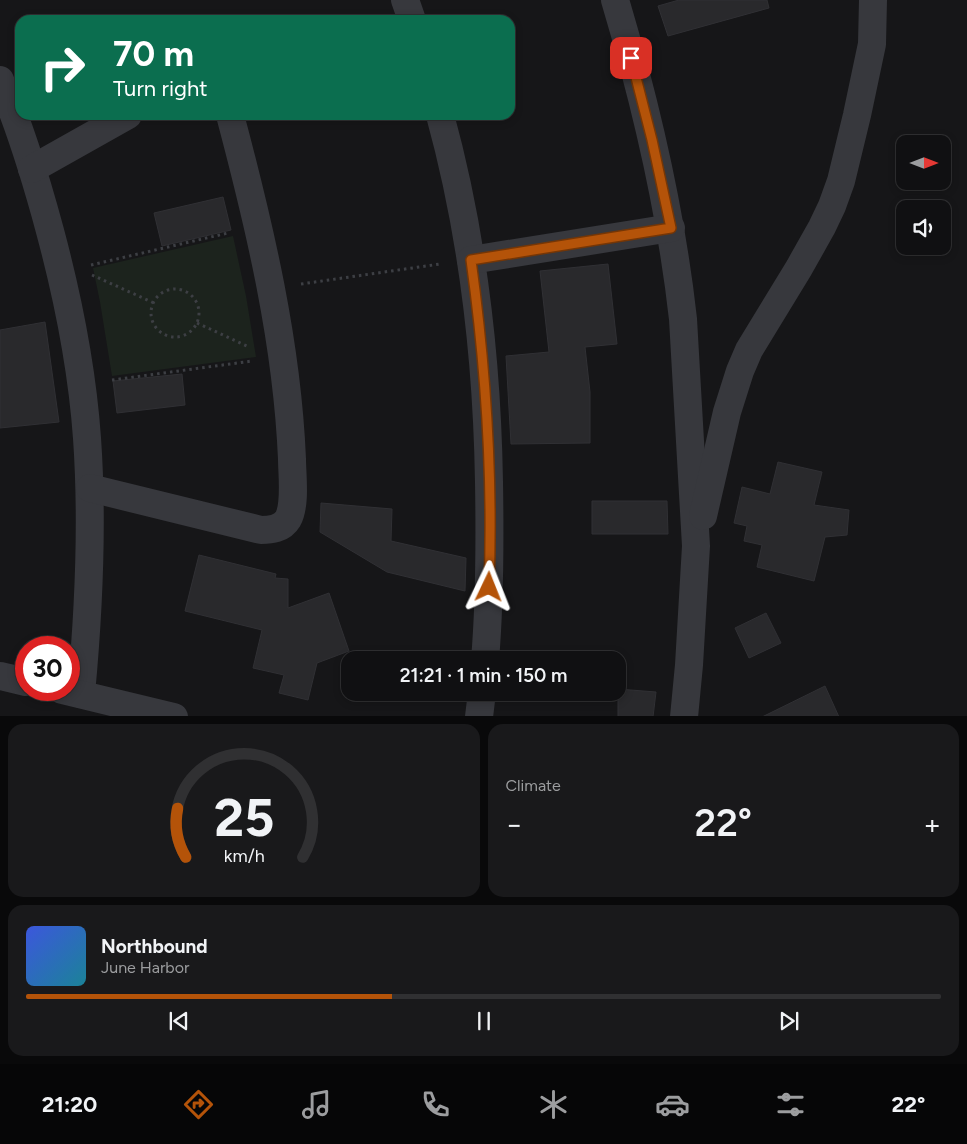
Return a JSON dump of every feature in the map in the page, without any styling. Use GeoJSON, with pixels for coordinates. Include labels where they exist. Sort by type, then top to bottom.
{"type":"FeatureCollection","features":[{"type":"Feature","properties":{"kind":"street"},"geometry":{"type":"LineString","coordinates":[[405,0],[410,15]]}},
{"type":"Feature","properties":{"kind":"street"},"geometry":{"type":"LineString","coordinates":[[615,0],[644,109],[671,228],[680,285],[696,546],[684,716]]}},
{"type":"Feature","properties":{"kind":"street"},"geometry":{"type":"LineString","coordinates":[[696,546],[725,420],[740,372],[753,344],[822,227],[842,181],[872,44],[873,0]]}},
{"type":"Feature","properties":{"kind":"street"},"geometry":{"type":"LineString","coordinates":[[0,80],[15,118]]}},
{"type":"Feature","properties":{"kind":"street"},"geometry":{"type":"LineString","coordinates":[[16,120],[42,200],[69,270],[72,322],[87,436],[90,488],[89,602],[80,650]]}},
{"type":"Feature","properties":{"kind":"street"},"geometry":{"type":"LineString","coordinates":[[32,169],[119,120]]}},
{"type":"Feature","properties":{"kind":"street"},"geometry":{"type":"LineString","coordinates":[[90,488],[261,530],[271,530],[281,526],[288,518],[292,505],[293,487],[288,402],[278,358],[271,289],[258,227],[231,120]]}},
{"type":"Feature","properties":{"kind":"street"},"geometry":{"type":"LineString","coordinates":[[441,120],[456,181],[471,260],[482,351],[489,462],[490,568],[486,651]]}},
{"type":"Feature","properties":{"kind":"street"},"geometry":{"type":"LineString","coordinates":[[471,260],[671,228]]}},
{"type":"Feature","properties":{"kind":"street"},"geometry":{"type":"LineString","coordinates":[[0,676],[15,679]]}},
{"type":"Feature","properties":{"kind":"street"},"geometry":{"type":"LineString","coordinates":[[80,694],[174,716]]}},
{"type":"Feature","properties":{"kind":"street"},"geometry":{"type":"LineString","coordinates":[[479,716],[481,701]]}},
{"type":"Feature","properties":{"kind":"path"},"geometry":{"type":"LineString","coordinates":[[69,270],[258,227]]}},
{"type":"Feature","properties":{"kind":"path"},"geometry":{"type":"LineString","coordinates":[[271,289],[471,260]]}},
{"type":"Feature","properties":{"kind":"path"},"geometry":{"type":"LineString","coordinates":[[69,270],[154,303]]}},
{"type":"Feature","properties":{"kind":"path"},"geometry":{"type":"LineString","coordinates":[[175,288],[185,290],[194,297],[199,307],[199,318],[195,328],[186,335],[176,338],[165,336],[156,329],[151,319],[151,308],[154,303],[156,298],[164,291],[175,288]]}},
{"type":"Feature","properties":{"kind":"path"},"geometry":{"type":"LineString","coordinates":[[197,323],[278,358]]}},
{"type":"Feature","properties":{"kind":"path"},"geometry":{"type":"LineString","coordinates":[[81,384],[278,358]]}},
{"type":"Feature","properties":{"kind":"shaded area"},"geometry":{"type":"Polygon","coordinates":[[[233,236],[246,296],[256,357],[112,376],[93,268],[233,236]]]}},
{"type":"Feature","properties":{"kind":"building"},"geometry":{"type":"Polygon","coordinates":[[[679,0],[767,0],[769,8],[668,36],[658,6],[679,0]]]}},
{"type":"Feature","properties":{"kind":"building"},"geometry":{"type":"Polygon","coordinates":[[[223,197],[231,230],[162,246],[154,213],[223,197]]]}},
{"type":"Feature","properties":{"kind":"building"},"geometry":{"type":"Polygon","coordinates":[[[608,264],[617,344],[585,347],[590,392],[590,443],[511,444],[506,356],[549,352],[540,271],[608,264]]]}},
{"type":"Feature","properties":{"kind":"building"},"geometry":{"type":"Polygon","coordinates":[[[45,322],[59,422],[0,428],[0,330],[45,322]]]}},
{"type":"Feature","properties":{"kind":"building"},"geometry":{"type":"Polygon","coordinates":[[[182,374],[185,405],[117,413],[113,381],[182,374]]]}},
{"type":"Feature","properties":{"kind":"building"},"geometry":{"type":"Polygon","coordinates":[[[778,462],[822,472],[814,505],[849,510],[847,535],[825,537],[814,581],[757,567],[762,545],[744,541],[747,526],[734,523],[742,487],[770,494],[778,462]]]}},
{"type":"Feature","properties":{"kind":"building"},"geometry":{"type":"Polygon","coordinates":[[[592,501],[667,501],[668,534],[592,534],[592,501]]]}},
{"type":"Feature","properties":{"kind":"building"},"geometry":{"type":"Polygon","coordinates":[[[321,503],[392,509],[391,541],[466,558],[465,591],[387,572],[320,532],[321,503]]]}},
{"type":"Feature","properties":{"kind":"building"},"geometry":{"type":"Polygon","coordinates":[[[199,555],[276,574],[275,578],[288,579],[288,608],[329,593],[349,651],[341,651],[341,654],[317,663],[308,700],[279,693],[284,675],[253,668],[262,630],[185,611],[199,555]]]}},
{"type":"Feature","properties":{"kind":"building"},"geometry":{"type":"Polygon","coordinates":[[[766,613],[781,643],[749,658],[735,628],[766,613]]]}},
{"type":"Feature","properties":{"kind":"building"},"geometry":{"type":"Polygon","coordinates":[[[825,686],[839,716],[764,716],[825,686]]]}},
{"type":"Feature","properties":{"kind":"building"},"geometry":{"type":"Polygon","coordinates":[[[626,690],[656,692],[653,716],[618,716],[618,701],[626,701],[626,690]]]}},
{"type":"Feature","properties":{"kind":"route"},"geometry":{"type":"LineString","coordinates":[[489,587],[489,462],[482,351],[471,260],[671,228],[652,140],[631,58]]}}]}
